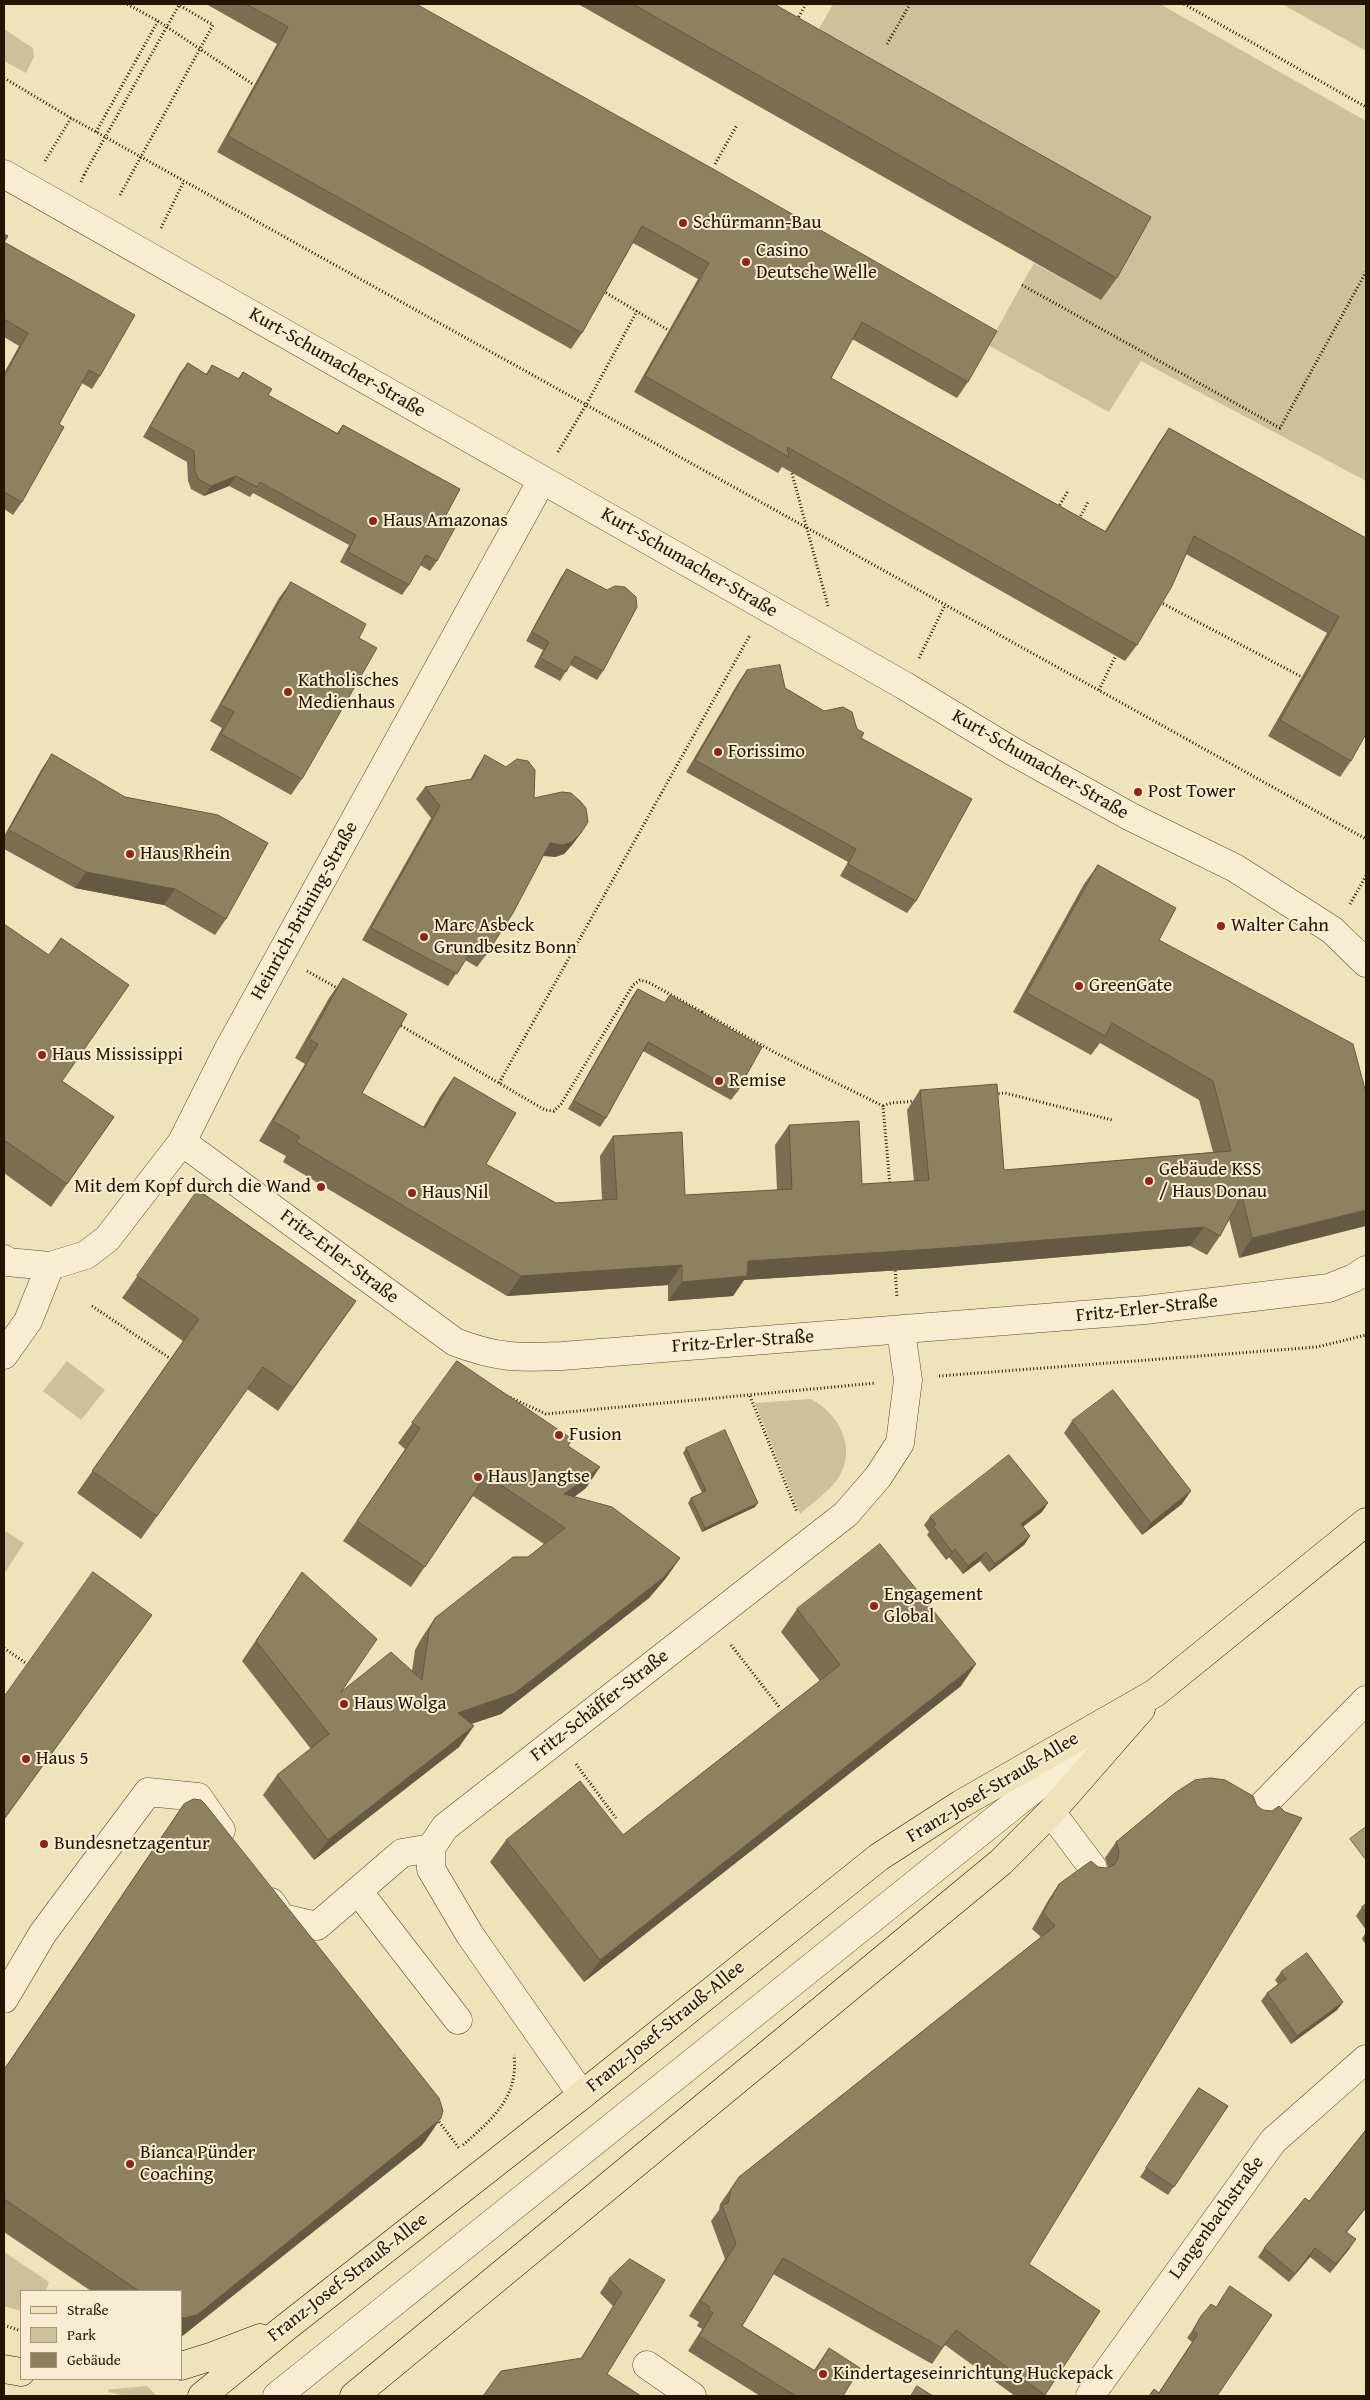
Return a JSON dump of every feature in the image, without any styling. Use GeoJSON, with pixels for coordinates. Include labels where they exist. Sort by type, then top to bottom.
{"type":"FeatureCollection","features":[{"type":"Feature","properties":{"kind":"main road","name":"Franz-Josef-Strauß-Allee"},"geometry":{"type":"LineString","coordinates":[[202,2396],[285,2328],[582,2095],[880,1857],[961,1804],[1155,1693],[1366,1522]]}},
{"type":"Feature","properties":{"kind":"main road","name":"Franz-Josef-Strauß-Allee"},"geometry":{"type":"LineString","coordinates":[[354,2396],[1001,1862],[1051,1812],[1155,1693]]}},
{"type":"Feature","properties":{"kind":"main road"},"geometry":{"type":"LineString","coordinates":[[182,2366],[213,2356],[285,2328]]}},
{"type":"Feature","properties":{"kind":"main road"},"geometry":{"type":"LineString","coordinates":[[4,2369],[20,2372]]}},
{"type":"Feature","properties":{"kind":"street","name":"Kurt-Schumacher-Straße"},"geometry":{"type":"LineString","coordinates":[[4,174],[906,686],[1012,751],[1131,817],[1235,868],[1332,930],[1366,963]]}},
{"type":"Feature","properties":{"kind":"street","name":"Heinrich-Brüning-Straße"},"geometry":{"type":"LineString","coordinates":[[5,1260],[50,1266],[86,1255],[107,1239],[182,1142],[227,1052],[542,480]]}},
{"type":"Feature","properties":{"kind":"street","name":"Fritz-Erler-Straße"},"geometry":{"type":"LineString","coordinates":[[182,1142],[455,1342],[484,1353],[514,1358],[901,1331],[1145,1310],[1329,1288],[1354,1278],[1366,1270]]}},
{"type":"Feature","properties":{"kind":"street"},"geometry":{"type":"LineString","coordinates":[[4,1355],[28,1321],[50,1266]]}},
{"type":"Feature","properties":{"kind":"street","name":"Fritz-Schäffer-Straße"},"geometry":{"type":"LineString","coordinates":[[431,1848],[445,1827],[846,1514],[878,1477],[900,1443],[908,1380],[901,1331]]}},
{"type":"Feature","properties":{"kind":"street","name":"Franz-Josef-Strauß-Allee"},"geometry":{"type":"LineString","coordinates":[[277,2396],[1028,1791],[1155,1693]]}},
{"type":"Feature","properties":{"kind":"street"},"geometry":{"type":"LineString","coordinates":[[1257,1812],[1366,1700]]}},
{"type":"Feature","properties":{"kind":"street"},"geometry":{"type":"LineString","coordinates":[[4,1998],[43,1933],[148,1792],[198,1797],[237,1853]]}},
{"type":"Feature","properties":{"kind":"street"},"geometry":{"type":"LineString","coordinates":[[1051,1812],[1092,1868]]}},
{"type":"Feature","properties":{"kind":"street"},"geometry":{"type":"LineString","coordinates":[[260,1886],[282,1918],[317,1926],[402,1853],[431,1848],[431,1869],[470,1935],[582,2095]]}},
{"type":"Feature","properties":{"kind":"street"},"geometry":{"type":"LineString","coordinates":[[358,1891],[458,2020]]}},
{"type":"Feature","properties":{"kind":"street","name":"Langenbachstraße"},"geometry":{"type":"LineString","coordinates":[[1090,2396],[1273,2141],[1366,2059]]}},
{"type":"Feature","properties":{"kind":"street"},"geometry":{"type":"LineString","coordinates":[[647,2365],[692,2396]]}},
{"type":"Feature","properties":{"kind":"path"},"geometry":{"type":"LineString","coordinates":[[127,4],[158,21],[254,86]]}},
{"type":"Feature","properties":{"kind":"path"},"geometry":{"type":"LineString","coordinates":[[797,20],[806,4]]}},
{"type":"Feature","properties":{"kind":"path"},"geometry":{"type":"LineString","coordinates":[[887,44],[910,4]]}},
{"type":"Feature","properties":{"kind":"path"},"geometry":{"type":"LineString","coordinates":[[1184,4],[1366,107]]}},
{"type":"Feature","properties":{"kind":"path"},"geometry":{"type":"LineString","coordinates":[[84,175],[179,5],[213,25],[120,195]]}},
{"type":"Feature","properties":{"kind":"path"},"geometry":{"type":"LineString","coordinates":[[96,132],[158,21]]}},
{"type":"Feature","properties":{"kind":"path"},"geometry":{"type":"LineString","coordinates":[[4,78],[96,132],[1366,839]]}},
{"type":"Feature","properties":{"kind":"path"},"geometry":{"type":"LineString","coordinates":[[48,156],[71,118]]}},
{"type":"Feature","properties":{"kind":"path"},"geometry":{"type":"LineString","coordinates":[[715,164],[737,125]]}},
{"type":"Feature","properties":{"kind":"path"},"geometry":{"type":"LineString","coordinates":[[164,222],[184,181]]}},
{"type":"Feature","properties":{"kind":"path"},"geometry":{"type":"LineString","coordinates":[[1022,285],[1280,428],[1366,272]]}},
{"type":"Feature","properties":{"kind":"path"},"geometry":{"type":"LineString","coordinates":[[603,292],[668,330]]}},
{"type":"Feature","properties":{"kind":"path"},"geometry":{"type":"LineString","coordinates":[[563,444],[637,311]]}},
{"type":"Feature","properties":{"kind":"path"},"geometry":{"type":"LineString","coordinates":[[789,464],[830,612]]}},
{"type":"Feature","properties":{"kind":"path"},"geometry":{"type":"LineString","coordinates":[[1054,514],[1068,491]]}},
{"type":"Feature","properties":{"kind":"path"},"geometry":{"type":"LineString","coordinates":[[1075,525],[1088,502]]}},
{"type":"Feature","properties":{"kind":"path"},"geometry":{"type":"LineString","coordinates":[[1160,602],[1302,677]]}},
{"type":"Feature","properties":{"kind":"path"},"geometry":{"type":"LineString","coordinates":[[917,662],[945,605]]}},
{"type":"Feature","properties":{"kind":"path"},"geometry":{"type":"LineString","coordinates":[[742,629],[759,639]]}},
{"type":"Feature","properties":{"kind":"path"},"geometry":{"type":"LineString","coordinates":[[499,1083],[750,634]]}},
{"type":"Feature","properties":{"kind":"path"},"geometry":{"type":"LineString","coordinates":[[1099,690],[1116,655]]}},
{"type":"Feature","properties":{"kind":"path"},"geometry":{"type":"LineString","coordinates":[[1346,911],[1366,876]]}},
{"type":"Feature","properties":{"kind":"path"},"geometry":{"type":"LineString","coordinates":[[281,956],[345,993]]}},
{"type":"Feature","properties":{"kind":"path"},"geometry":{"type":"LineString","coordinates":[[395,1022],[545,1110],[554,1111],[561,1104],[633,985],[640,980],[648,982],[774,1052],[883,1106],[891,1103],[919,1100]]}},
{"type":"Feature","properties":{"kind":"path"},"geometry":{"type":"LineString","coordinates":[[700,1018],[702,1012]]}},
{"type":"Feature","properties":{"kind":"path"},"geometry":{"type":"LineString","coordinates":[[986,1095],[1005,1093],[1112,1120]]}},
{"type":"Feature","properties":{"kind":"path"},"geometry":{"type":"LineString","coordinates":[[883,1106],[890,1190]]}},
{"type":"Feature","properties":{"kind":"path"},"geometry":{"type":"LineString","coordinates":[[895,1261],[901,1331]]}},
{"type":"Feature","properties":{"kind":"path"},"geometry":{"type":"LineString","coordinates":[[92,1306],[171,1359]]}},
{"type":"Feature","properties":{"kind":"path"},"geometry":{"type":"LineString","coordinates":[[809,1542],[750,1396],[972,1373],[1317,1347],[1366,1335]]}},
{"type":"Feature","properties":{"kind":"path"},"geometry":{"type":"LineString","coordinates":[[729,1644],[780,1708]]}},
{"type":"Feature","properties":{"kind":"path"},"geometry":{"type":"LineString","coordinates":[[4,1648],[27,1664]]}},
{"type":"Feature","properties":{"kind":"path"},"geometry":{"type":"LineString","coordinates":[[570,1756],[616,1818]]}},
{"type":"Feature","properties":{"kind":"path"},"geometry":{"type":"LineString","coordinates":[[452,2154],[497,2114],[511,2088],[515,2071],[512,2050]]}},
{"type":"Feature","properties":{"kind":"path"},"geometry":{"type":"LineString","coordinates":[[436,2117],[460,2148]]}},
{"type":"Feature","properties":{"kind":"path"},"geometry":{"type":"LineString","coordinates":[[4,2325],[20,2330]]}},
{"type":"Feature","properties":{"kind":"green space"},"geometry":{"type":"Polygon","coordinates":[[[833,4],[1160,4],[1366,121],[1366,481],[1141,361],[1109,412],[988,345],[1034,263],[1101,300],[821,61],[819,29],[833,4]]]}},
{"type":"Feature","properties":{"kind":"green space"},"geometry":{"type":"Polygon","coordinates":[[[1282,4],[1366,4],[1366,51],[1282,4]]]}},
{"type":"Feature","properties":{"kind":"green space"},"geometry":{"type":"Polygon","coordinates":[[[4,29],[33,48],[34,57],[26,73],[4,61],[4,29]]]}},
{"type":"Feature","properties":{"kind":"green space"},"geometry":{"type":"Polygon","coordinates":[[[67,1361],[105,1390],[81,1420],[43,1391],[67,1361]]]}},
{"type":"Feature","properties":{"kind":"green space"},"geometry":{"type":"Polygon","coordinates":[[[811,1399],[821,1405],[837,1422],[842,1432],[846,1454],[844,1466],[839,1477],[826,1492],[800,1514],[755,1403],[811,1399]]]}},
{"type":"Feature","properties":{"kind":"green space"},"geometry":{"type":"Polygon","coordinates":[[[4,1530],[24,1543],[4,1574],[4,1530]]]}},
{"type":"Feature","properties":{"kind":"green space"},"geometry":{"type":"Polygon","coordinates":[[[4,2252],[49,2282],[46,2290],[20,2290],[20,2311],[4,2306],[4,2252]]]}},
{"type":"Feature","properties":{"kind":"green space"},"geometry":{"type":"Polygon","coordinates":[[[147,2386],[157,2396],[126,2396],[108,2392],[109,2389],[147,2386]]]}},
{"type":"Feature","properties":{"kind":"shaded area"},"geometry":{"type":"Polygon","coordinates":[[[1366,1827],[1366,1860],[1350,1839],[1366,1827]]]}},
{"type":"Feature","properties":{"kind":"building"},"geometry":{"type":"Polygon","coordinates":[[[246,4],[416,4],[715,170],[997,331],[968,382],[862,322],[831,378],[1106,532],[1169,428],[1366,538],[1366,734],[1351,761],[1280,720],[1339,617],[1194,536],[1172,586],[1137,645],[787,447],[789,457],[645,376],[709,263],[642,226],[582,333],[228,136],[288,27],[246,4]]]}},
{"type":"Feature","properties":{"kind":"building"},"geometry":{"type":"Polygon","coordinates":[[[633,4],[774,4],[1151,217],[1117,278],[633,4]]]}},
{"type":"Feature","properties":{"kind":"building"},"geometry":{"type":"Polygon","coordinates":[[[4,234],[8,236],[4,242],[4,234]]]}},
{"type":"Feature","properties":{"kind":"building"},"geometry":{"type":"Polygon","coordinates":[[[4,242],[135,315],[100,376],[89,370],[59,424],[64,427],[22,502],[4,492],[4,376],[28,333],[4,319],[4,242]]]}},
{"type":"Feature","properties":{"kind":"building"},"geometry":{"type":"Polygon","coordinates":[[[188,363],[207,375],[212,365],[239,379],[243,372],[272,389],[268,395],[338,434],[343,425],[460,489],[445,517],[457,524],[437,561],[426,555],[409,585],[348,552],[356,535],[260,482],[257,487],[236,476],[211,486],[198,479],[195,471],[194,451],[150,427],[188,363]]]}},
{"type":"Feature","properties":{"kind":"building"},"geometry":{"type":"Polygon","coordinates":[[[567,569],[607,590],[615,586],[625,587],[636,597],[637,607],[603,671],[575,656],[566,672],[540,658],[549,642],[532,632],[567,569]]]}},
{"type":"Feature","properties":{"kind":"building","name":"Katholisches Medienhaus"},"geometry":{"type":"Polygon","coordinates":[[[291,582],[366,624],[359,638],[377,648],[302,779],[221,734],[234,712],[221,705],[291,582]]]}},
{"type":"Feature","properties":{"kind":"building"},"geometry":{"type":"Polygon","coordinates":[[[780,665],[785,688],[824,711],[843,707],[852,712],[857,729],[864,733],[861,738],[972,799],[916,901],[848,864],[856,849],[695,760],[747,670],[780,665]]]}},
{"type":"Feature","properties":{"kind":"building","name":"Haus Rhein"},"geometry":{"type":"Polygon","coordinates":[[[52,754],[125,797],[218,815],[268,843],[226,919],[175,889],[86,872],[9,830],[52,754]]]}},
{"type":"Feature","properties":{"kind":"building"},"geometry":{"type":"Polygon","coordinates":[[[485,755],[506,767],[517,759],[528,761],[535,770],[534,798],[562,792],[571,793],[586,808],[588,822],[572,842],[563,845],[550,843],[513,913],[486,955],[473,947],[457,974],[371,928],[440,806],[425,787],[472,779],[485,755]]]}},
{"type":"Feature","properties":{"kind":"building"},"geometry":{"type":"Polygon","coordinates":[[[1098,865],[1176,908],[1159,940],[1353,1044],[1366,1093],[1366,1210],[1252,1238],[1242,1195],[1220,1236],[1204,1227],[946,1248],[748,1261],[747,1276],[682,1282],[682,1265],[521,1276],[296,1142],[300,1137],[273,1121],[318,1044],[309,1039],[343,978],[407,1014],[362,1093],[425,1128],[454,1077],[516,1113],[486,1164],[556,1203],[617,1199],[613,1136],[682,1132],[685,1195],[792,1189],[789,1125],[859,1121],[862,1184],[929,1180],[920,1090],[997,1084],[1004,1170],[1231,1151],[1213,1081],[1112,1023],[1105,1036],[1027,993],[1098,865]]]}},
{"type":"Feature","properties":{"kind":"building","name":"Haus Mississippi"},"geometry":{"type":"Polygon","coordinates":[[[4,924],[49,955],[61,938],[129,985],[62,1081],[114,1117],[67,1184],[4,1140],[4,924]]]}},
{"type":"Feature","properties":{"kind":"building","name":"Remise"},"geometry":{"type":"Polygon","coordinates":[[[638,989],[665,1003],[670,995],[762,1047],[737,1092],[648,1042],[606,1118],[574,1101],[638,989]]]}},
{"type":"Feature","properties":{"kind":"building"},"geometry":{"type":"Polygon","coordinates":[[[198,1190],[356,1301],[293,1388],[263,1367],[157,1516],[92,1471],[199,1319],[137,1276],[198,1190]]]}},
{"type":"Feature","properties":{"kind":"building"},"geometry":{"type":"Polygon","coordinates":[[[457,1361],[572,1439],[568,1446],[600,1467],[564,1494],[612,1507],[680,1558],[663,1578],[515,1693],[458,1713],[474,1726],[328,1840],[277,1775],[329,1734],[256,1641],[302,1572],[377,1639],[341,1692],[391,1652],[422,1680],[429,1630],[435,1618],[513,1557],[528,1557],[565,1528],[486,1475],[425,1567],[357,1521],[420,1428],[412,1423],[457,1361]]]}},
{"type":"Feature","properties":{"kind":"building"},"geometry":{"type":"Polygon","coordinates":[[[1113,1390],[1191,1491],[1151,1523],[1072,1421],[1113,1390]]]}},
{"type":"Feature","properties":{"kind":"building"},"geometry":{"type":"Polygon","coordinates":[[[725,1430],[758,1503],[705,1528],[691,1498],[706,1491],[686,1448],[725,1430]]]}},
{"type":"Feature","properties":{"kind":"building"},"geometry":{"type":"Polygon","coordinates":[[[1009,1455],[1048,1503],[1021,1524],[1030,1536],[1013,1550],[995,1564],[986,1552],[968,1566],[955,1549],[952,1552],[933,1526],[936,1524],[930,1517],[1009,1455]]]}},
{"type":"Feature","properties":{"kind":"building"},"geometry":{"type":"Polygon","coordinates":[[[880,1544],[976,1664],[600,1960],[506,1840],[580,1781],[623,1835],[840,1665],[797,1609],[880,1544]]]}},
{"type":"Feature","properties":{"kind":"building","name":"Haus 5"},"geometry":{"type":"Polygon","coordinates":[[[93,1572],[152,1615],[4,1819],[4,1697],[93,1572]]]}},
{"type":"Feature","properties":{"kind":"building"},"geometry":{"type":"Polygon","coordinates":[[[1211,1778],[1225,1780],[1253,1796],[1257,1806],[1263,1810],[1272,1811],[1279,1806],[1285,1812],[1302,1818],[1029,2264],[1100,2311],[1045,2395],[956,2330],[942,2348],[783,2258],[742,2326],[815,2371],[829,2348],[860,2368],[843,2396],[796,2396],[699,2336],[713,2313],[708,2310],[710,2307],[700,2301],[736,2244],[722,2205],[728,2203],[731,2189],[739,2177],[1055,1926],[1043,1913],[1059,1884],[1091,1861],[1098,1867],[1106,1868],[1114,1865],[1118,1859],[1119,1851],[1116,1842],[1175,1793],[1195,1780],[1211,1778]]]}},
{"type":"Feature","properties":{"kind":"building"},"geometry":{"type":"Polygon","coordinates":[[[194,1799],[201,1800],[205,1804],[439,2098],[443,2111],[441,2118],[436,2123],[197,2315],[184,2318],[182,2317],[182,2290],[138,2290],[4,2199],[4,2070],[184,1804],[194,1799]]]}},
{"type":"Feature","properties":{"kind":"building"},"geometry":{"type":"Polygon","coordinates":[[[1366,1904],[1366,1913],[1362,1907],[1366,1904]]]}},
{"type":"Feature","properties":{"kind":"building"},"geometry":{"type":"Polygon","coordinates":[[[1307,1953],[1343,2002],[1297,2036],[1267,1993],[1286,1979],[1281,1972],[1307,1953]]]}},
{"type":"Feature","properties":{"kind":"building"},"geometry":{"type":"Polygon","coordinates":[[[1199,2088],[1228,2106],[1174,2187],[1146,2168],[1199,2088]]]}},
{"type":"Feature","properties":{"kind":"building"},"geometry":{"type":"Polygon","coordinates":[[[1366,2130],[1366,2207],[1346,2232],[1356,2239],[1336,2264],[1315,2248],[1295,2274],[1264,2248],[1305,2198],[1309,2201],[1366,2130]]]}},
{"type":"Feature","properties":{"kind":"building"},"geometry":{"type":"Polygon","coordinates":[[[630,2259],[665,2280],[607,2374],[641,2396],[483,2396],[501,2371],[582,2358],[622,2292],[609,2279],[630,2259]]]}},
{"type":"Feature","properties":{"kind":"building"},"geometry":{"type":"Polygon","coordinates":[[[1230,2286],[1272,2315],[1217,2396],[1149,2396],[1154,2389],[1159,2393],[1198,2334],[1193,2330],[1201,2316],[1211,2304],[1216,2307],[1230,2286]]]}},
{"type":"Feature","properties":{"kind":"building"},"geometry":{"type":"Polygon","coordinates":[[[917,2386],[933,2396],[911,2396],[917,2386]]]}},
{"type":"Feature","properties":{"kind":"place","name":"Schürmann-Bau"},"geometry":{"type":"Point","coordinates":[683,223]}},
{"type":"Feature","properties":{"kind":"place","name":"Casino Deutsche Welle"},"geometry":{"type":"Point","coordinates":[746,262]}},
{"type":"Feature","properties":{"kind":"place","name":"Haus Amazonas"},"geometry":{"type":"Point","coordinates":[373,521]}},
{"type":"Feature","properties":{"kind":"place","name":"Katholisches Medienhaus"},"geometry":{"type":"Point","coordinates":[288,692]}},
{"type":"Feature","properties":{"kind":"place","name":"Forissimo"},"geometry":{"type":"Point","coordinates":[718,752]}},
{"type":"Feature","properties":{"kind":"place","name":"Post Tower"},"geometry":{"type":"Point","coordinates":[1138,792]}},
{"type":"Feature","properties":{"kind":"place","name":"Haus Rhein"},"geometry":{"type":"Point","coordinates":[130,854]}},
{"type":"Feature","properties":{"kind":"place","name":"Walter Cahn"},"geometry":{"type":"Point","coordinates":[1221,926]}},
{"type":"Feature","properties":{"kind":"place","name":"Marc Asbeck Grundbesitz Bonn"},"geometry":{"type":"Point","coordinates":[424,937]}},
{"type":"Feature","properties":{"kind":"place","name":"GreenGate"},"geometry":{"type":"Point","coordinates":[1079,986]}},
{"type":"Feature","properties":{"kind":"place","name":"Haus Mississippi"},"geometry":{"type":"Point","coordinates":[42,1055]}},
{"type":"Feature","properties":{"kind":"place","name":"Remise"},"geometry":{"type":"Point","coordinates":[719,1081]}},
{"type":"Feature","properties":{"kind":"place","name":"Gebäude KSS / Haus Donau"},"geometry":{"type":"Point","coordinates":[1149,1181]}},
{"type":"Feature","properties":{"kind":"place","name":"Mit dem Kopf durch die Wand"},"geometry":{"type":"Point","coordinates":[321,1187]}},
{"type":"Feature","properties":{"kind":"place","name":"Haus Nil"},"geometry":{"type":"Point","coordinates":[412,1193]}},
{"type":"Feature","properties":{"kind":"place","name":"Fusion"},"geometry":{"type":"Point","coordinates":[559,1435]}},
{"type":"Feature","properties":{"kind":"place","name":"Haus Jangtse"},"geometry":{"type":"Point","coordinates":[478,1477]}},
{"type":"Feature","properties":{"kind":"place","name":"Engagement Global"},"geometry":{"type":"Point","coordinates":[874,1606]}},
{"type":"Feature","properties":{"kind":"place","name":"Haus Wolga"},"geometry":{"type":"Point","coordinates":[344,1704]}},
{"type":"Feature","properties":{"kind":"place","name":"Haus 5"},"geometry":{"type":"Point","coordinates":[26,1759]}},
{"type":"Feature","properties":{"kind":"place","name":"Bundesnetzagentur"},"geometry":{"type":"Point","coordinates":[44,1844]}},
{"type":"Feature","properties":{"kind":"place","name":"Bianca Pünder Coaching"},"geometry":{"type":"Point","coordinates":[130,2164]}},
{"type":"Feature","properties":{"kind":"place","name":"Kindertageseinrichtung Huckepack"},"geometry":{"type":"Point","coordinates":[823,2374]}}]}
